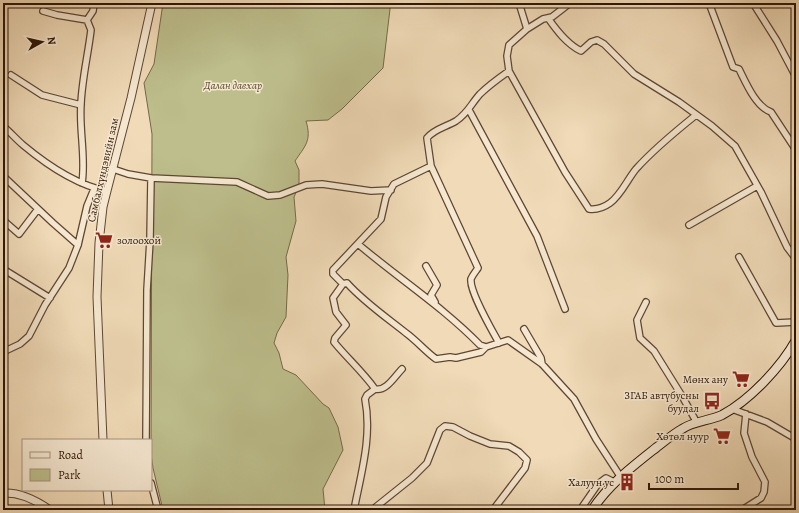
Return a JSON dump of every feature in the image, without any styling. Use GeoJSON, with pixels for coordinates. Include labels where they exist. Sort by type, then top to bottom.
{"type":"FeatureCollection","features":[{"type":"Feature","properties":{"kind":"main road"},"geometry":{"type":"LineString","coordinates":[[592,510],[620,476],[682,428],[721,415],[732,409],[773,374],[796,340]]}},
{"type":"Feature","properties":{"kind":"street"},"geometry":{"type":"LineString","coordinates":[[87,20],[93,11],[94,3]]}},
{"type":"Feature","properties":{"kind":"street","name":"Самбалхүндэвийн зам"},"geometry":{"type":"LineString","coordinates":[[103,439],[99,358],[98,258],[102,215],[133,92],[152,3]]}},
{"type":"Feature","properties":{"kind":"street"},"geometry":{"type":"LineString","coordinates":[[519,3],[527,29]]}},
{"type":"Feature","properties":{"kind":"street"},"geometry":{"type":"LineString","coordinates":[[570,3],[552,17],[542,19],[527,29],[509,45],[507,56],[509,72],[565,172],[590,209],[597,210],[611,202],[635,170],[677,130],[696,115]]}},
{"type":"Feature","properties":{"kind":"street"},"geometry":{"type":"LineString","coordinates":[[709,3],[733,67],[740,69],[749,90],[765,110],[771,112],[796,150]]}},
{"type":"Feature","properties":{"kind":"street"},"geometry":{"type":"LineString","coordinates":[[753,3],[777,41],[796,77]]}},
{"type":"Feature","properties":{"kind":"street"},"geometry":{"type":"LineString","coordinates":[[43,12],[87,20]]}},
{"type":"Feature","properties":{"kind":"street"},"geometry":{"type":"LineString","coordinates":[[548,18],[559,34],[581,51],[591,42],[597,40],[604,44],[634,74],[679,102],[735,146],[757,186],[787,247],[796,259]]}},
{"type":"Feature","properties":{"kind":"street"},"geometry":{"type":"LineString","coordinates":[[82,184],[84,170],[80,105],[90,30],[87,20]]}},
{"type":"Feature","properties":{"kind":"street"},"geometry":{"type":"LineString","coordinates":[[499,343],[472,289],[471,279],[478,268],[431,166],[427,138],[430,134],[456,121],[469,110],[472,103],[489,85],[509,72]]}},
{"type":"Feature","properties":{"kind":"street"},"geometry":{"type":"LineString","coordinates":[[11,75],[42,95],[80,105]]}},
{"type":"Feature","properties":{"kind":"street"},"geometry":{"type":"LineString","coordinates":[[469,110],[537,236],[565,309]]}},
{"type":"Feature","properties":{"kind":"street"},"geometry":{"type":"LineString","coordinates":[[3,126],[23,145],[71,179],[94,189],[107,191]]}},
{"type":"Feature","properties":{"kind":"street"},"geometry":{"type":"LineString","coordinates":[[431,166],[394,184],[386,197],[381,219],[333,270],[333,274],[343,284],[347,283],[383,316],[408,334],[436,359],[450,357],[456,358],[481,352],[486,347],[508,340],[542,364],[574,398],[596,439],[620,476]]}},
{"type":"Feature","properties":{"kind":"street"},"geometry":{"type":"LineString","coordinates":[[113,169],[128,174],[152,178],[237,182],[246,188],[268,196],[280,195],[306,185],[322,184],[371,191],[391,190]]}},
{"type":"Feature","properties":{"kind":"street"},"geometry":{"type":"LineString","coordinates":[[3,176],[78,245]]}},
{"type":"Feature","properties":{"kind":"street"},"geometry":{"type":"LineString","coordinates":[[146,439],[147,290],[152,178]]}},
{"type":"Feature","properties":{"kind":"street"},"geometry":{"type":"LineString","coordinates":[[689,225],[757,186]]}},
{"type":"Feature","properties":{"kind":"street"},"geometry":{"type":"LineString","coordinates":[[3,352],[20,344],[29,336],[69,268],[78,245],[87,206],[94,189]]}},
{"type":"Feature","properties":{"kind":"street"},"geometry":{"type":"LineString","coordinates":[[3,220],[19,234],[38,209]]}},
{"type":"Feature","properties":{"kind":"street"},"geometry":{"type":"LineString","coordinates":[[358,244],[436,304],[480,345],[486,347]]}},
{"type":"Feature","properties":{"kind":"street"},"geometry":{"type":"LineString","coordinates":[[739,257],[776,323],[796,322]]}},
{"type":"Feature","properties":{"kind":"street"},"geometry":{"type":"LineString","coordinates":[[426,266],[437,285],[432,295],[436,304]]}},
{"type":"Feature","properties":{"kind":"street"},"geometry":{"type":"LineString","coordinates":[[3,268],[50,298]]}},
{"type":"Feature","properties":{"kind":"street"},"geometry":{"type":"LineString","coordinates":[[343,284],[333,298],[336,312],[346,325],[335,338],[334,342],[346,357],[365,375],[375,389]]}},
{"type":"Feature","properties":{"kind":"street"},"geometry":{"type":"LineString","coordinates":[[646,302],[637,320],[640,338],[654,351],[682,396],[696,423]]}},
{"type":"Feature","properties":{"kind":"street"},"geometry":{"type":"LineString","coordinates":[[524,329],[541,358],[542,364]]}},
{"type":"Feature","properties":{"kind":"street"},"geometry":{"type":"LineString","coordinates":[[355,510],[367,444],[368,422],[365,399],[375,389],[383,389],[402,369]]}},
{"type":"Feature","properties":{"kind":"street"},"geometry":{"type":"LineString","coordinates":[[732,409],[767,422],[796,439]]}},
{"type":"Feature","properties":{"kind":"street"},"geometry":{"type":"LineString","coordinates":[[742,510],[761,498],[764,492],[765,482],[752,457],[744,433],[746,414]]}},
{"type":"Feature","properties":{"kind":"street"},"geometry":{"type":"LineString","coordinates":[[372,510],[412,478],[426,462],[440,430],[445,426],[453,427],[490,444],[508,446],[519,452],[527,460],[525,468],[493,510]]}},
{"type":"Feature","properties":{"kind":"street"},"geometry":{"type":"LineString","coordinates":[[580,510],[598,484],[606,478],[614,482]]}},
{"type":"Feature","properties":{"kind":"street"},"geometry":{"type":"LineString","coordinates":[[152,487],[158,510]]}},
{"type":"Feature","properties":{"kind":"street"},"geometry":{"type":"LineString","coordinates":[[107,491],[109,510]]}},
{"type":"Feature","properties":{"kind":"street"},"geometry":{"type":"LineString","coordinates":[[3,493],[22,495],[38,502],[50,510]]}},
{"type":"Feature","properties":{"kind":"green space","name":"Далан давхар"},"geometry":{"type":"Polygon","coordinates":[[[163,3],[388,3],[390,9],[383,68],[342,109],[328,120],[306,121],[308,138],[295,161],[299,170],[299,186],[294,197],[296,221],[286,257],[288,275],[286,317],[277,333],[274,343],[279,353],[283,369],[296,375],[323,404],[329,408],[338,427],[343,450],[323,489],[325,510],[163,510],[153,468],[151,439],[152,134],[144,83],[154,64],[163,3]]]}},
{"type":"Feature","properties":{"kind":"place","name":"золоохой"},"geometry":{"type":"Point","coordinates":[104,240]}},
{"type":"Feature","properties":{"kind":"place","name":"Мөнх ану"},"geometry":{"type":"Point","coordinates":[741,379]}},
{"type":"Feature","properties":{"kind":"place","name":"ЗГАБ автүбусны буудал"},"geometry":{"type":"Point","coordinates":[712,401]}},
{"type":"Feature","properties":{"kind":"place","name":"Хөтөл нуур"},"geometry":{"type":"Point","coordinates":[722,436]}},
{"type":"Feature","properties":{"kind":"place","name":"Халуун ус"},"geometry":{"type":"Point","coordinates":[627,482]}}]}
